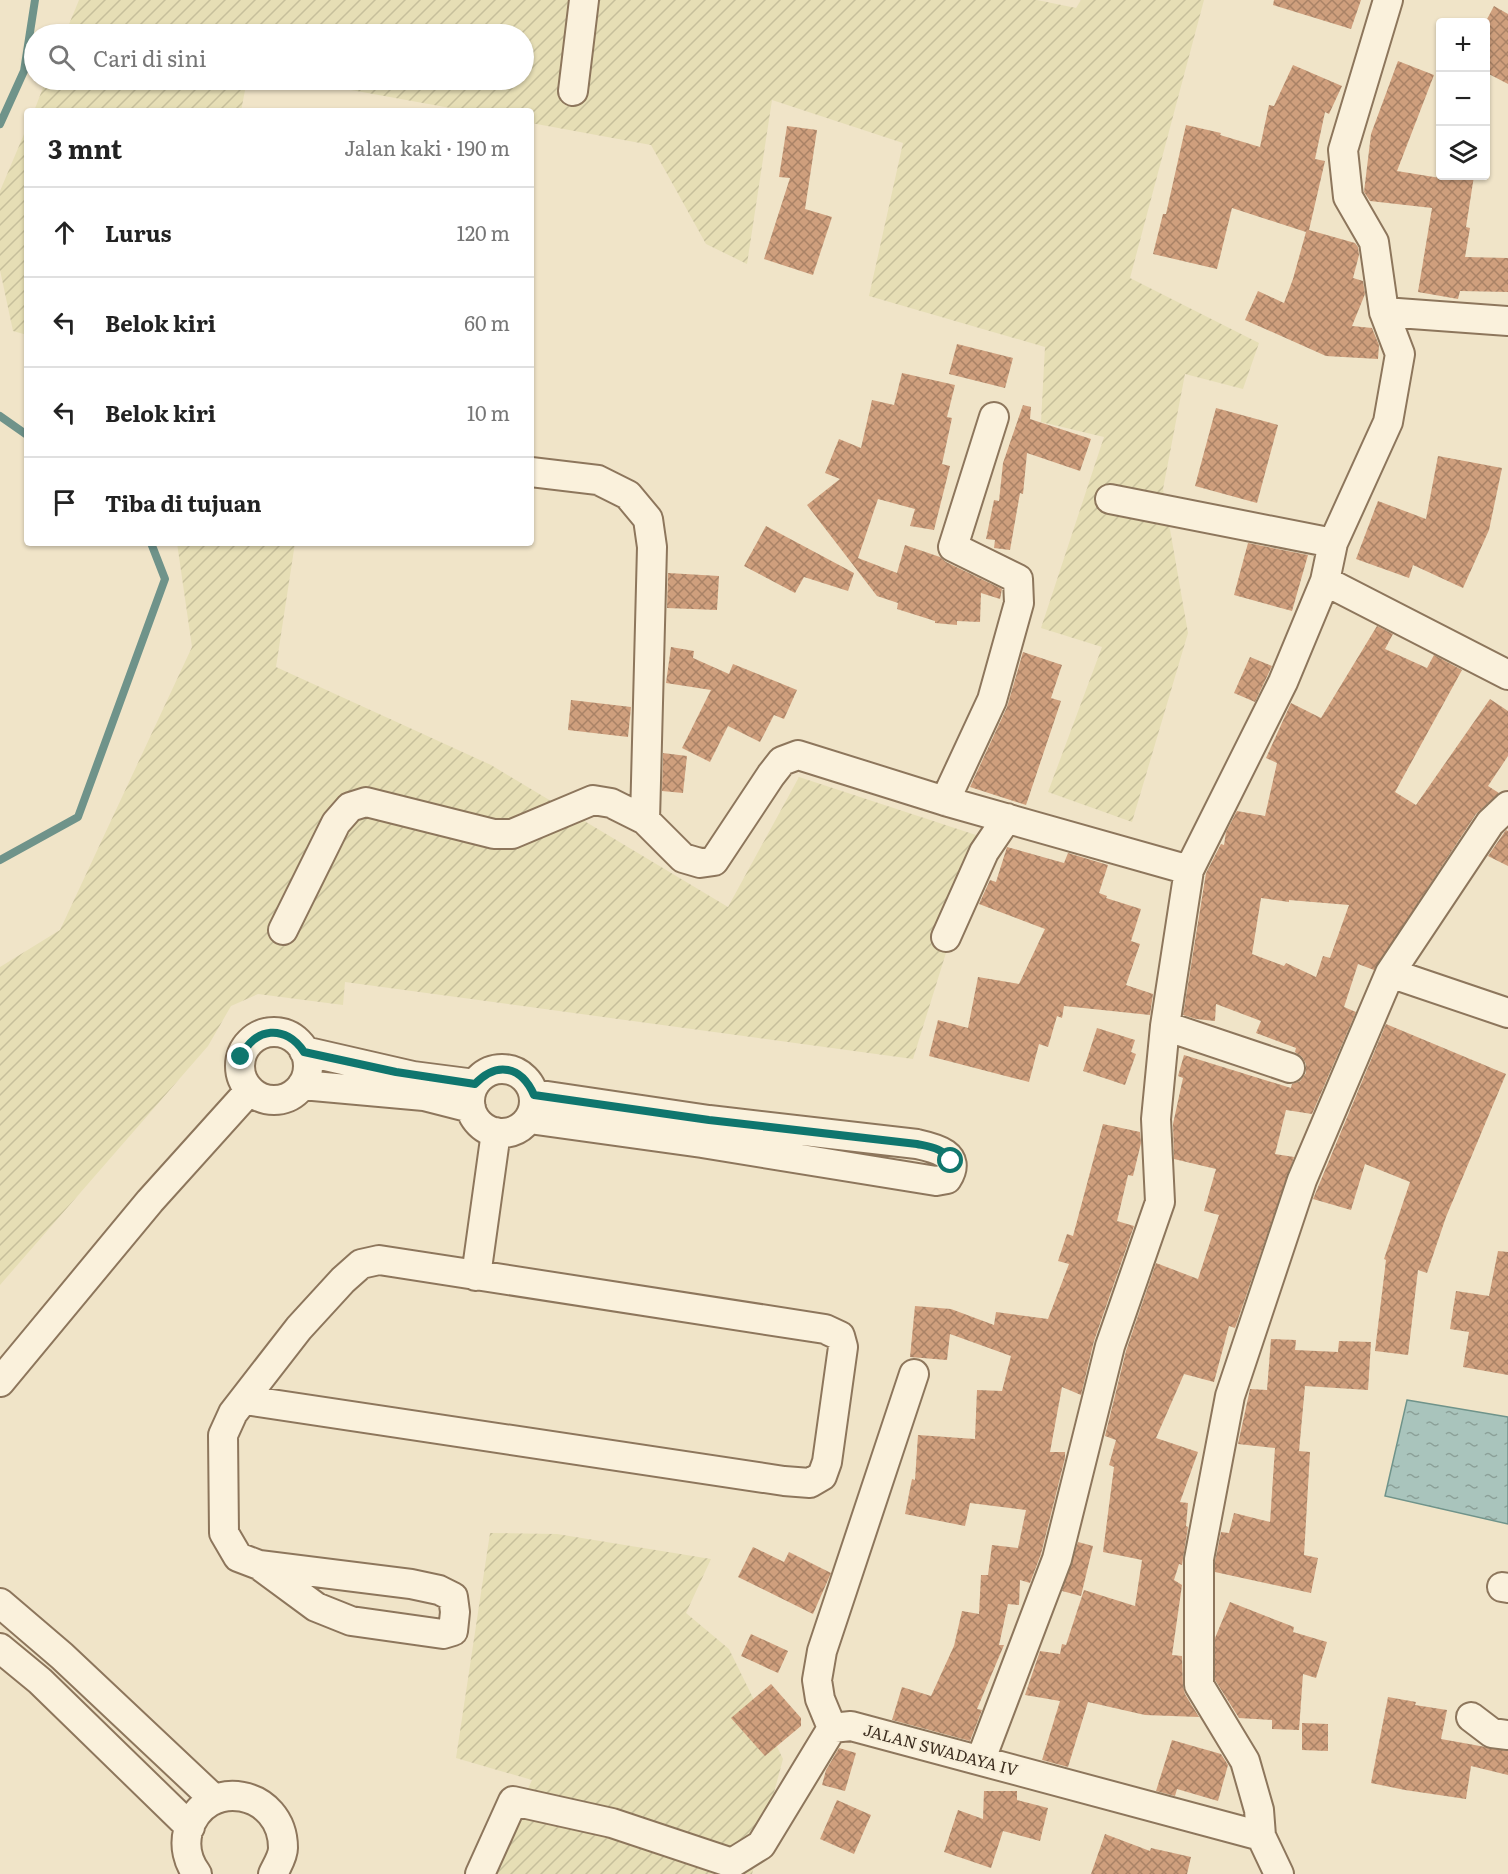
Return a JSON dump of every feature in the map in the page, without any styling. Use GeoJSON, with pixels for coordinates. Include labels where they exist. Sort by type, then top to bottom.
{"type":"FeatureCollection","features":[{"type":"Feature","properties":{"kind":"street"},"geometry":{"type":"LineString","coordinates":[[573,91],[584,0]]}},
{"type":"Feature","properties":{"kind":"street"},"geometry":{"type":"LineString","coordinates":[[981,1759],[1057,1559],[1110,1346],[1160,1202],[1156,1119],[1165,1026],[1189,870],[1283,682],[1325,581],[1333,543],[1388,422],[1400,354],[1384,312],[1374,242],[1348,196],[1343,150],[1388,0]]}},
{"type":"Feature","properties":{"kind":"street"},"geometry":{"type":"LineString","coordinates":[[1384,312],[1508,321]]}},
{"type":"Feature","properties":{"kind":"street"},"geometry":{"type":"LineString","coordinates":[[945,801],[992,700],[1019,603],[1018,579],[953,547],[994,417]]}},
{"type":"Feature","properties":{"kind":"street"},"geometry":{"type":"LineString","coordinates":[[534,472],[598,480],[628,495],[648,519],[652,547],[645,820]]}},
{"type":"Feature","properties":{"kind":"street"},"geometry":{"type":"LineString","coordinates":[[1110,499],[1333,543]]}},
{"type":"Feature","properties":{"kind":"street"},"geometry":{"type":"LineString","coordinates":[[1325,581],[1508,675]]}},
{"type":"Feature","properties":{"kind":"street"},"geometry":{"type":"LineString","coordinates":[[283,930],[336,823],[350,807],[366,802],[494,834],[512,834],[592,800],[611,803],[645,820],[683,858],[700,863],[714,861],[782,761],[798,755],[945,801],[1189,870]]}},
{"type":"Feature","properties":{"kind":"street"},"geometry":{"type":"LineString","coordinates":[[1279,1874],[1261,1836],[1259,1810],[1245,1761],[1199,1685],[1199,1559],[1230,1396],[1302,1180],[1390,973],[1490,823],[1508,806]]}},
{"type":"Feature","properties":{"kind":"street"},"geometry":{"type":"LineString","coordinates":[[946,937],[984,852],[1007,818]]}},
{"type":"Feature","properties":{"kind":"street"},"geometry":{"type":"LineString","coordinates":[[1390,973],[1508,1013]]}},
{"type":"Feature","properties":{"kind":"street"},"geometry":{"type":"LineString","coordinates":[[1165,1026],[1290,1068]]}},
{"type":"Feature","properties":{"kind":"street"},"geometry":{"type":"LineString","coordinates":[[277,1032],[288,1035],[298,1042],[304,1052],[308,1063],[307,1075],[294,1094],[283,1099],[271,1100],[260,1097],[243,1081],[240,1069],[241,1057],[245,1047],[254,1038],[265,1033],[277,1032]]}},
{"type":"Feature","properties":{"kind":"street"},"geometry":{"type":"LineString","coordinates":[[304,1052],[396,1072],[473,1096]]}},
{"type":"Feature","properties":{"kind":"street"},"geometry":{"type":"LineString","coordinates":[[496,1070],[508,1070],[520,1074],[529,1083],[532,1107],[520,1127],[509,1132],[496,1132],[485,1128],[476,1119],[473,1096],[484,1075],[496,1070]]}},
{"type":"Feature","properties":{"kind":"street"},"geometry":{"type":"LineString","coordinates":[[302,1085],[424,1096],[473,1096]]}},
{"type":"Feature","properties":{"kind":"street"},"geometry":{"type":"LineString","coordinates":[[0,1382],[150,1201],[250,1090]]}},
{"type":"Feature","properties":{"kind":"street"},"geometry":{"type":"LineString","coordinates":[[532,1107],[709,1120],[917,1144],[938,1148],[946,1154],[951,1161],[951,1172],[947,1179],[936,1181],[702,1143],[532,1107]]}},
{"type":"Feature","properties":{"kind":"street"},"geometry":{"type":"LineString","coordinates":[[476,1276],[496,1132]]}},
{"type":"Feature","properties":{"kind":"street"},"geometry":{"type":"LineString","coordinates":[[245,1400],[784,1481],[810,1483],[822,1476],[827,1462],[843,1347],[840,1336],[825,1329],[379,1260],[361,1264],[299,1328],[233,1413],[223,1435],[224,1533],[238,1557],[259,1565],[411,1584],[439,1590],[453,1597],[455,1612],[453,1631],[443,1634],[351,1621],[316,1607],[259,1565]]}},
{"type":"Feature","properties":{"kind":"street"},"geometry":{"type":"LineString","coordinates":[[480,1874],[513,1801],[612,1823],[732,1863],[761,1845],[832,1728],[820,1699],[817,1680],[822,1651],[914,1374]]}},
{"type":"Feature","properties":{"kind":"street"},"geometry":{"type":"LineString","coordinates":[[0,1603],[62,1656],[214,1799]]}},
{"type":"Feature","properties":{"kind":"street"},"geometry":{"type":"LineString","coordinates":[[0,1648],[40,1681],[190,1827]]}},
{"type":"Feature","properties":{"kind":"street"},"geometry":{"type":"LineString","coordinates":[[1471,1717],[1492,1733],[1508,1736]]}},
{"type":"Feature","properties":{"kind":"street","name":"JALAN SWADAYA IV"},"geometry":{"type":"LineString","coordinates":[[832,1728],[851,1726],[981,1759],[1261,1836]]}},
{"type":"Feature","properties":{"kind":"street"},"geometry":{"type":"LineString","coordinates":[[191,1871],[186,1841],[194,1816],[214,1799],[240,1795],[264,1805],[280,1825],[283,1851],[273,1874]]}},
{"type":"Feature","properties":{"kind":"shaded area"},"geometry":{"type":"Polygon","coordinates":[[[79,0],[1037,0],[1076,8],[1081,0],[1204,0],[1130,278],[1259,343],[1243,389],[1185,374],[1163,489],[1188,633],[1132,822],[1048,792],[1102,647],[1041,628],[1104,437],[1041,422],[1045,347],[869,296],[903,143],[772,100],[747,264],[706,244],[651,145],[534,124],[534,108],[450,108],[351,90],[534,90],[534,24],[69,24],[79,0]]]}},
{"type":"Feature","properties":{"kind":"shaded area"},"geometry":{"type":"Polygon","coordinates":[[[42,90],[245,90],[242,108],[35,108],[42,90]]]}},
{"type":"Feature","properties":{"kind":"shaded area"},"geometry":{"type":"Polygon","coordinates":[[[24,134],[24,334],[13,331],[0,270],[0,191],[24,134]]]}},
{"type":"Feature","properties":{"kind":"shaded area"},"geometry":{"type":"Polygon","coordinates":[[[177,546],[295,546],[276,667],[491,765],[728,907],[799,777],[982,837],[913,1059],[345,982],[343,1005],[258,994],[231,1006],[208,1046],[0,1285],[0,967],[60,930],[192,647],[177,546]]]}},
{"type":"Feature","properties":{"kind":"shaded area"},"geometry":{"type":"Polygon","coordinates":[[[490,1533],[557,1534],[711,1559],[686,1613],[729,1649],[783,1759],[752,1874],[488,1874],[532,1780],[456,1758],[490,1533]]]}},
{"type":"Feature","properties":{"kind":"water"},"geometry":{"type":"Polygon","coordinates":[[[1407,1400],[1508,1417],[1508,1524],[1385,1496],[1407,1400]]]}},
{"type":"Feature","properties":{"kind":"building"},"geometry":{"type":"Polygon","coordinates":[[[1274,0],[1361,0],[1351,29],[1273,5],[1274,0]]]}},
{"type":"Feature","properties":{"kind":"building"},"geometry":{"type":"Polygon","coordinates":[[[1494,6],[1508,14],[1508,84],[1490,75],[1490,18],[1488,18],[1494,6]]]}},
{"type":"Feature","properties":{"kind":"building"},"geometry":{"type":"Polygon","coordinates":[[[1398,61],[1434,75],[1397,171],[1436,177],[1436,180],[1473,180],[1466,227],[1470,228],[1465,257],[1508,258],[1508,292],[1460,291],[1458,299],[1418,292],[1432,208],[1370,201],[1364,192],[1371,134],[1398,61]]]}},
{"type":"Feature","properties":{"kind":"building"},"geometry":{"type":"Polygon","coordinates":[[[1293,65],[1342,86],[1329,114],[1325,112],[1315,159],[1325,161],[1309,230],[1355,243],[1358,247],[1359,255],[1353,278],[1363,281],[1365,294],[1352,326],[1372,328],[1379,345],[1378,359],[1326,356],[1245,320],[1258,291],[1284,303],[1306,232],[1232,208],[1217,269],[1153,254],[1163,214],[1166,214],[1186,125],[1221,133],[1220,135],[1260,147],[1269,105],[1274,106],[1293,65]]]}},
{"type":"Feature","properties":{"kind":"building"},"geometry":{"type":"Polygon","coordinates":[[[787,126],[817,130],[805,209],[832,217],[813,275],[764,259],[790,178],[779,177],[787,126]]]}},
{"type":"Feature","properties":{"kind":"building"},"geometry":{"type":"Polygon","coordinates":[[[957,344],[1013,358],[1005,388],[949,374],[957,344]]]}},
{"type":"Feature","properties":{"kind":"building"},"geometry":{"type":"Polygon","coordinates":[[[902,373],[955,385],[947,417],[952,418],[942,464],[950,466],[934,530],[910,526],[915,509],[878,499],[858,558],[897,573],[905,545],[940,557],[1002,589],[1000,599],[981,593],[980,622],[957,621],[957,625],[935,623],[935,621],[897,609],[898,603],[877,596],[807,505],[840,479],[825,473],[839,439],[861,448],[872,400],[894,405],[902,373]]]}},
{"type":"Feature","properties":{"kind":"building"},"geometry":{"type":"Polygon","coordinates":[[[1023,405],[1031,407],[1030,419],[1091,439],[1080,471],[1027,453],[1023,494],[1020,493],[1010,550],[994,548],[995,540],[986,539],[994,500],[999,501],[1003,463],[1023,405]]]}},
{"type":"Feature","properties":{"kind":"building"},"geometry":{"type":"Polygon","coordinates":[[[1216,408],[1278,425],[1257,503],[1195,486],[1216,408]]]}},
{"type":"Feature","properties":{"kind":"building"},"geometry":{"type":"Polygon","coordinates":[[[1438,456],[1502,468],[1489,530],[1463,588],[1413,565],[1409,578],[1356,559],[1378,501],[1426,519],[1438,456]]]}},
{"type":"Feature","properties":{"kind":"building"},"geometry":{"type":"Polygon","coordinates":[[[766,526],[854,573],[848,591],[804,577],[795,593],[744,566],[766,526]]]}},
{"type":"Feature","properties":{"kind":"building"},"geometry":{"type":"Polygon","coordinates":[[[1248,543],[1308,555],[1292,611],[1234,595],[1248,543]]]}},
{"type":"Feature","properties":{"kind":"building"},"geometry":{"type":"Polygon","coordinates":[[[668,573],[719,576],[717,610],[667,608],[668,573]]]}},
{"type":"Feature","properties":{"kind":"building"},"geometry":{"type":"Polygon","coordinates":[[[1377,626],[1393,634],[1385,649],[1427,668],[1434,655],[1462,670],[1395,792],[1416,805],[1490,699],[1508,711],[1508,756],[1488,786],[1499,793],[1476,814],[1374,970],[1358,964],[1344,1007],[1356,1012],[1312,1114],[1286,1110],[1275,1154],[1294,1157],[1235,1328],[1229,1326],[1214,1382],[1184,1374],[1156,1438],[1198,1452],[1180,1502],[1188,1503],[1186,1526],[1188,1527],[1182,1565],[1179,1564],[1174,1580],[1182,1585],[1172,1655],[1182,1656],[1185,1694],[1199,1717],[1145,1715],[1088,1702],[1068,1767],[1042,1760],[1060,1701],[1025,1695],[1040,1651],[1060,1654],[1062,1644],[1066,1645],[1084,1590],[1135,1606],[1142,1560],[1103,1552],[1114,1467],[1109,1465],[1116,1440],[1105,1436],[1126,1351],[1156,1263],[1198,1279],[1219,1215],[1204,1211],[1216,1169],[1174,1159],[1173,1124],[1183,1078],[1178,1076],[1184,1055],[1291,1088],[1292,1084],[1300,1081],[1306,1073],[1306,1064],[1295,1052],[1296,1048],[1256,1033],[1261,1021],[1216,1004],[1215,1021],[1183,1015],[1206,873],[1221,844],[1224,845],[1226,832],[1237,811],[1265,816],[1277,763],[1266,758],[1291,703],[1321,718],[1377,626]],[[1261,898],[1252,954],[1284,966],[1286,963],[1316,977],[1323,956],[1330,958],[1349,905],[1289,900],[1289,902],[1261,898]]]}},
{"type":"Feature","properties":{"kind":"building"},"geometry":{"type":"Polygon","coordinates":[[[671,647],[694,651],[693,658],[729,674],[733,664],[797,690],[784,719],[774,715],[760,742],[728,726],[710,762],[682,748],[711,690],[666,683],[671,647]]]}},
{"type":"Feature","properties":{"kind":"building"},"geometry":{"type":"Polygon","coordinates":[[[1023,652],[1062,665],[1051,698],[1061,701],[1026,805],[970,787],[1007,707],[1023,652]]]}},
{"type":"Feature","properties":{"kind":"building"},"geometry":{"type":"Polygon","coordinates":[[[1250,657],[1272,666],[1255,702],[1234,693],[1250,657]]]}},
{"type":"Feature","properties":{"kind":"building"},"geometry":{"type":"Polygon","coordinates":[[[571,700],[631,707],[628,737],[568,730],[571,700]]]}},
{"type":"Feature","properties":{"kind":"building"},"geometry":{"type":"Polygon","coordinates":[[[663,753],[687,756],[683,793],[662,791],[663,753]]]}},
{"type":"Feature","properties":{"kind":"building"},"geometry":{"type":"Polygon","coordinates":[[[1506,830],[1508,831],[1508,866],[1488,856],[1506,830]]]}},
{"type":"Feature","properties":{"kind":"building"},"geometry":{"type":"Polygon","coordinates":[[[1007,847],[1064,863],[1068,853],[1108,865],[1099,893],[1107,896],[1106,898],[1141,909],[1131,941],[1140,944],[1126,985],[1153,994],[1150,1015],[1064,1006],[1062,1018],[1057,1016],[1048,1047],[1039,1044],[1029,1082],[929,1056],[938,1020],[968,1028],[978,977],[1019,984],[1045,929],[979,904],[990,880],[996,882],[1007,847]]]}},
{"type":"Feature","properties":{"kind":"building"},"geometry":{"type":"Polygon","coordinates":[[[1386,1024],[1506,1074],[1446,1217],[1427,1273],[1418,1270],[1408,1355],[1375,1351],[1386,1260],[1384,1259],[1410,1182],[1365,1164],[1351,1210],[1313,1199],[1386,1024]]]}},
{"type":"Feature","properties":{"kind":"building"},"geometry":{"type":"Polygon","coordinates":[[[1097,1028],[1135,1040],[1131,1052],[1136,1054],[1125,1085],[1083,1071],[1097,1028]]]}},
{"type":"Feature","properties":{"kind":"building"},"geometry":{"type":"Polygon","coordinates":[[[1103,1124],[1140,1132],[1141,1143],[1133,1176],[1128,1175],[1117,1221],[1134,1226],[1094,1341],[1081,1395],[1062,1387],[1050,1452],[1065,1452],[1065,1458],[1041,1554],[1030,1583],[1020,1580],[1019,1605],[1008,1604],[999,1645],[1004,1645],[977,1709],[982,1710],[970,1741],[892,1720],[902,1687],[931,1696],[954,1646],[962,1611],[979,1614],[981,1575],[988,1575],[992,1545],[1018,1548],[1026,1510],[970,1503],[965,1526],[905,1514],[912,1479],[915,1480],[918,1435],[975,1439],[977,1390],[1002,1391],[1011,1356],[950,1334],[947,1360],[910,1357],[915,1306],[951,1309],[994,1325],[996,1312],[1048,1319],[1069,1264],[1058,1261],[1067,1234],[1073,1236],[1103,1124]]]}},
{"type":"Feature","properties":{"kind":"building"},"geometry":{"type":"Polygon","coordinates":[[[1498,1251],[1508,1252],[1508,1375],[1463,1367],[1469,1332],[1450,1329],[1456,1291],[1489,1296],[1498,1251]]]}},
{"type":"Feature","properties":{"kind":"building"},"geometry":{"type":"Polygon","coordinates":[[[1271,1339],[1296,1340],[1295,1350],[1338,1352],[1339,1341],[1371,1342],[1368,1390],[1305,1386],[1299,1451],[1310,1452],[1304,1555],[1318,1558],[1311,1593],[1215,1572],[1221,1532],[1229,1533],[1234,1513],[1270,1522],[1275,1448],[1238,1444],[1250,1389],[1267,1390],[1271,1339]]]}},
{"type":"Feature","properties":{"kind":"building"},"geometry":{"type":"Polygon","coordinates":[[[1078,1542],[1093,1546],[1081,1596],[1062,1591],[1078,1542]]]}},
{"type":"Feature","properties":{"kind":"building"},"geometry":{"type":"Polygon","coordinates":[[[753,1547],[784,1562],[789,1552],[831,1573],[813,1614],[738,1577],[753,1547]]]}},
{"type":"Feature","properties":{"kind":"building"},"geometry":{"type":"Polygon","coordinates":[[[1230,1602],[1294,1627],[1293,1632],[1327,1642],[1316,1678],[1303,1674],[1299,1730],[1272,1729],[1272,1720],[1239,1718],[1215,1680],[1215,1638],[1230,1602]]]}},
{"type":"Feature","properties":{"kind":"building"},"geometry":{"type":"Polygon","coordinates":[[[751,1634],[788,1651],[778,1673],[741,1656],[751,1634]]]}},
{"type":"Feature","properties":{"kind":"building"},"geometry":{"type":"Polygon","coordinates":[[[771,1684],[801,1718],[801,1726],[765,1756],[731,1718],[771,1684]]]}},
{"type":"Feature","properties":{"kind":"building"},"geometry":{"type":"Polygon","coordinates":[[[1388,1697],[1416,1702],[1415,1705],[1447,1710],[1441,1739],[1508,1751],[1508,1775],[1471,1766],[1466,1799],[1371,1783],[1388,1697]]]}},
{"type":"Feature","properties":{"kind":"building"},"geometry":{"type":"Polygon","coordinates":[[[1302,1723],[1328,1724],[1328,1751],[1302,1750],[1302,1723]]]}},
{"type":"Feature","properties":{"kind":"building"},"geometry":{"type":"Polygon","coordinates":[[[1172,1740],[1221,1754],[1228,1765],[1218,1801],[1177,1789],[1175,1796],[1156,1791],[1172,1740]]]}},
{"type":"Feature","properties":{"kind":"building"},"geometry":{"type":"Polygon","coordinates":[[[839,1748],[856,1753],[845,1791],[822,1785],[826,1770],[839,1748]]]}},
{"type":"Feature","properties":{"kind":"building"},"geometry":{"type":"Polygon","coordinates":[[[984,1791],[1017,1791],[1017,1800],[1048,1808],[1040,1841],[1003,1831],[991,1868],[944,1852],[958,1810],[983,1819],[984,1791]]]}},
{"type":"Feature","properties":{"kind":"building"},"geometry":{"type":"Polygon","coordinates":[[[837,1800],[871,1815],[854,1854],[820,1839],[837,1800]]]}},
{"type":"Feature","properties":{"kind":"building"},"geometry":{"type":"Polygon","coordinates":[[[1105,1834],[1150,1851],[1151,1848],[1191,1857],[1187,1874],[1091,1874],[1105,1834]]]}},
{"type":"Feature","properties":{"kind":"waterway"},"geometry":{"type":"LineString","coordinates":[[31,24],[35,0]]}},
{"type":"Feature","properties":{"kind":"waterway"},"geometry":{"type":"LineString","coordinates":[[0,124],[24,71]]}},
{"type":"Feature","properties":{"kind":"waterway"},"geometry":{"type":"LineString","coordinates":[[0,416],[24,433]]}},
{"type":"Feature","properties":{"kind":"waterway"},"geometry":{"type":"LineString","coordinates":[[0,860],[78,817],[165,579],[152,546]]}},
{"type":"Feature","properties":{"kind":"route"},"geometry":{"type":"LineString","coordinates":[[241,1057],[245,1047],[254,1038],[265,1033],[277,1032],[288,1035],[298,1042],[304,1052],[413,1076],[475,1084],[484,1075],[496,1070],[508,1070],[520,1074],[529,1083],[534,1095],[709,1120],[917,1144],[938,1148],[951,1161]]}}]}
